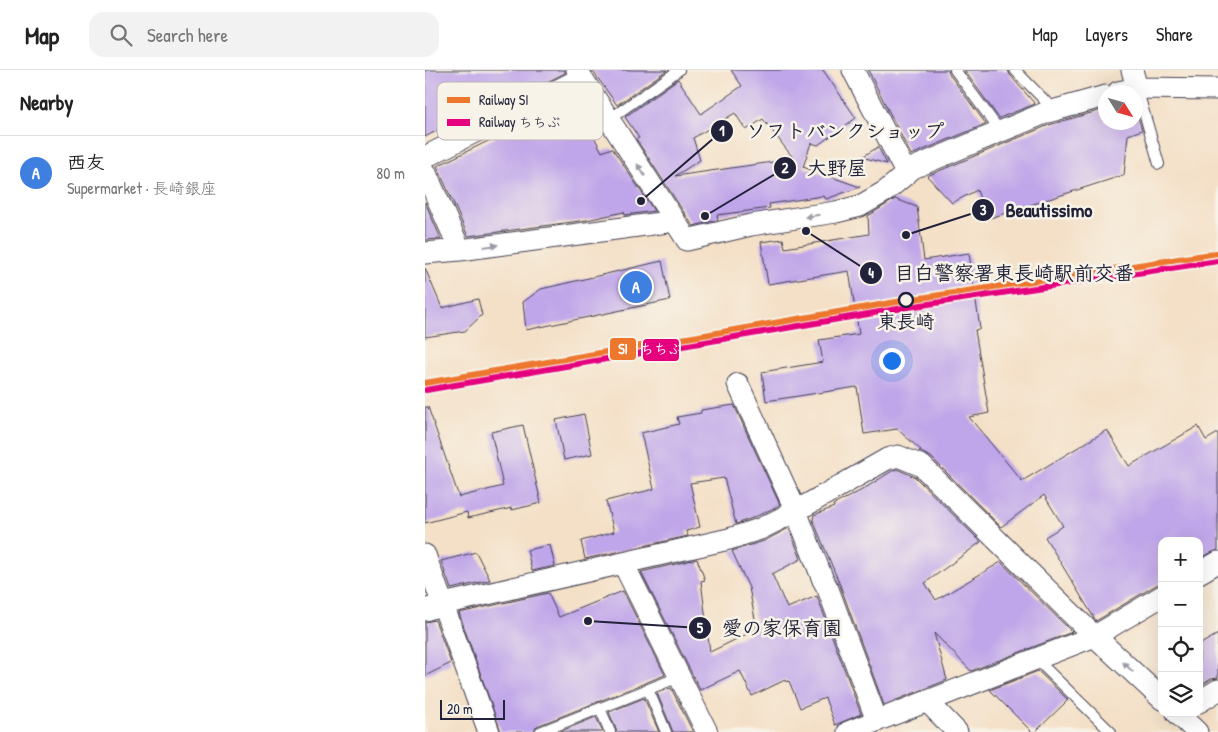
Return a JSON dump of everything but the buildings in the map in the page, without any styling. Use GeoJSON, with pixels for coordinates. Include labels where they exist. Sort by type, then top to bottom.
{"type":"FeatureCollection","features":[{"type":"Feature","properties":{"kind":"street"},"geometry":{"type":"LineString","coordinates":[[853,70],[906,173]]}},
{"type":"Feature","properties":{"kind":"street"},"geometry":{"type":"LineString","coordinates":[[565,82],[580,74]]}},
{"type":"Feature","properties":{"kind":"street"},"geometry":{"type":"LineString","coordinates":[[1129,83],[1218,88]]}},
{"type":"Feature","properties":{"kind":"street"},"geometry":{"type":"LineString","coordinates":[[603,112],[687,240],[751,225],[836,212],[860,206],[886,190],[913,168],[1054,110],[1098,98]]}},
{"type":"Feature","properties":{"kind":"street"},"geometry":{"type":"LineString","coordinates":[[425,157],[457,140]]}},
{"type":"Feature","properties":{"kind":"street"},"geometry":{"type":"LineString","coordinates":[[425,171],[460,250]]}},
{"type":"Feature","properties":{"kind":"street"},"geometry":{"type":"LineString","coordinates":[[425,253],[675,221]]}},
{"type":"Feature","properties":{"kind":"street"},"geometry":{"type":"LineString","coordinates":[[738,384],[796,511],[823,580],[829,589],[877,721]]}},
{"type":"Feature","properties":{"kind":"street"},"geometry":{"type":"LineString","coordinates":[[434,607],[729,539],[760,529],[796,511],[887,458],[898,456],[922,466],[1158,695]]}},
{"type":"Feature","properties":{"kind":"street"},"geometry":{"type":"LineString","coordinates":[[425,555],[434,607],[489,732]]}},
{"type":"Feature","properties":{"kind":"street"},"geometry":{"type":"LineString","coordinates":[[1203,571],[1218,562]]}},
{"type":"Feature","properties":{"kind":"street"},"geometry":{"type":"LineString","coordinates":[[623,563],[707,732]]}},
{"type":"Feature","properties":{"kind":"street"},"geometry":{"type":"LineString","coordinates":[[848,732],[1095,636],[1158,598]]}},
{"type":"Feature","properties":{"kind":"street"},"geometry":{"type":"LineString","coordinates":[[1203,699],[1218,690]]}},
{"type":"Feature","properties":{"kind":"street"},"geometry":{"type":"LineString","coordinates":[[927,701],[957,732]]}},
{"type":"Feature","properties":{"kind":"street"},"geometry":{"type":"LineString","coordinates":[[1181,717],[1197,732]]}},
{"type":"Feature","properties":{"kind":"lane"},"geometry":{"type":"LineString","coordinates":[[608,120],[679,70]]}},
{"type":"Feature","properties":{"kind":"lane"},"geometry":{"type":"LineString","coordinates":[[955,70],[1000,131]]}},
{"type":"Feature","properties":{"kind":"lane"},"geometry":{"type":"LineString","coordinates":[[1015,70],[1054,110]]}},
{"type":"Feature","properties":{"kind":"lane"},"geometry":{"type":"LineString","coordinates":[[1129,83],[1159,164]]}},
{"type":"Feature","properties":{"kind":"lane"},"geometry":{"type":"LineString","coordinates":[[1036,659],[1111,732]]}},
{"type":"Feature","properties":{"kind":"lane"},"geometry":{"type":"LineString","coordinates":[[539,732],[679,677]]}},
{"type":"Feature","properties":{"kind":"lane"},"geometry":{"type":"LineString","coordinates":[[648,689],[666,732]]}},
{"type":"Feature","properties":{"kind":"lane"},"geometry":{"type":"LineString","coordinates":[[600,708],[610,732]]}},
{"type":"Feature","properties":{"kind":"rail line","name":"SI"},"geometry":{"type":"LineString","coordinates":[[425,383],[914,299],[1218,253]]}},
{"type":"Feature","properties":{"kind":"rail line","name":"ちちぶ"},"geometry":{"type":"LineString","coordinates":[[426,390],[915,306],[1218,261]]}},
{"type":"Feature","properties":{"kind":"place","name":"ソフトバンクショップ"},"geometry":{"type":"Point","coordinates":[641,201]}},
{"type":"Feature","properties":{"kind":"place","name":"大野屋"},"geometry":{"type":"Point","coordinates":[705,216]}},
{"type":"Feature","properties":{"kind":"place","name":"目白警察署東長崎駅前交番"},"geometry":{"type":"Point","coordinates":[806,231]}},
{"type":"Feature","properties":{"kind":"place","name":"Beautissimo"},"geometry":{"type":"Point","coordinates":[906,235]}},
{"type":"Feature","properties":{"kind":"place","name":"西友"},"geometry":{"type":"Point","coordinates":[636,287]}},
{"type":"Feature","properties":{"kind":"place","name":"東長崎"},"geometry":{"type":"Point","coordinates":[906,300]}},
{"type":"Feature","properties":{"kind":"place","name":"愛の家保育園"},"geometry":{"type":"Point","coordinates":[588,621]}}]}
